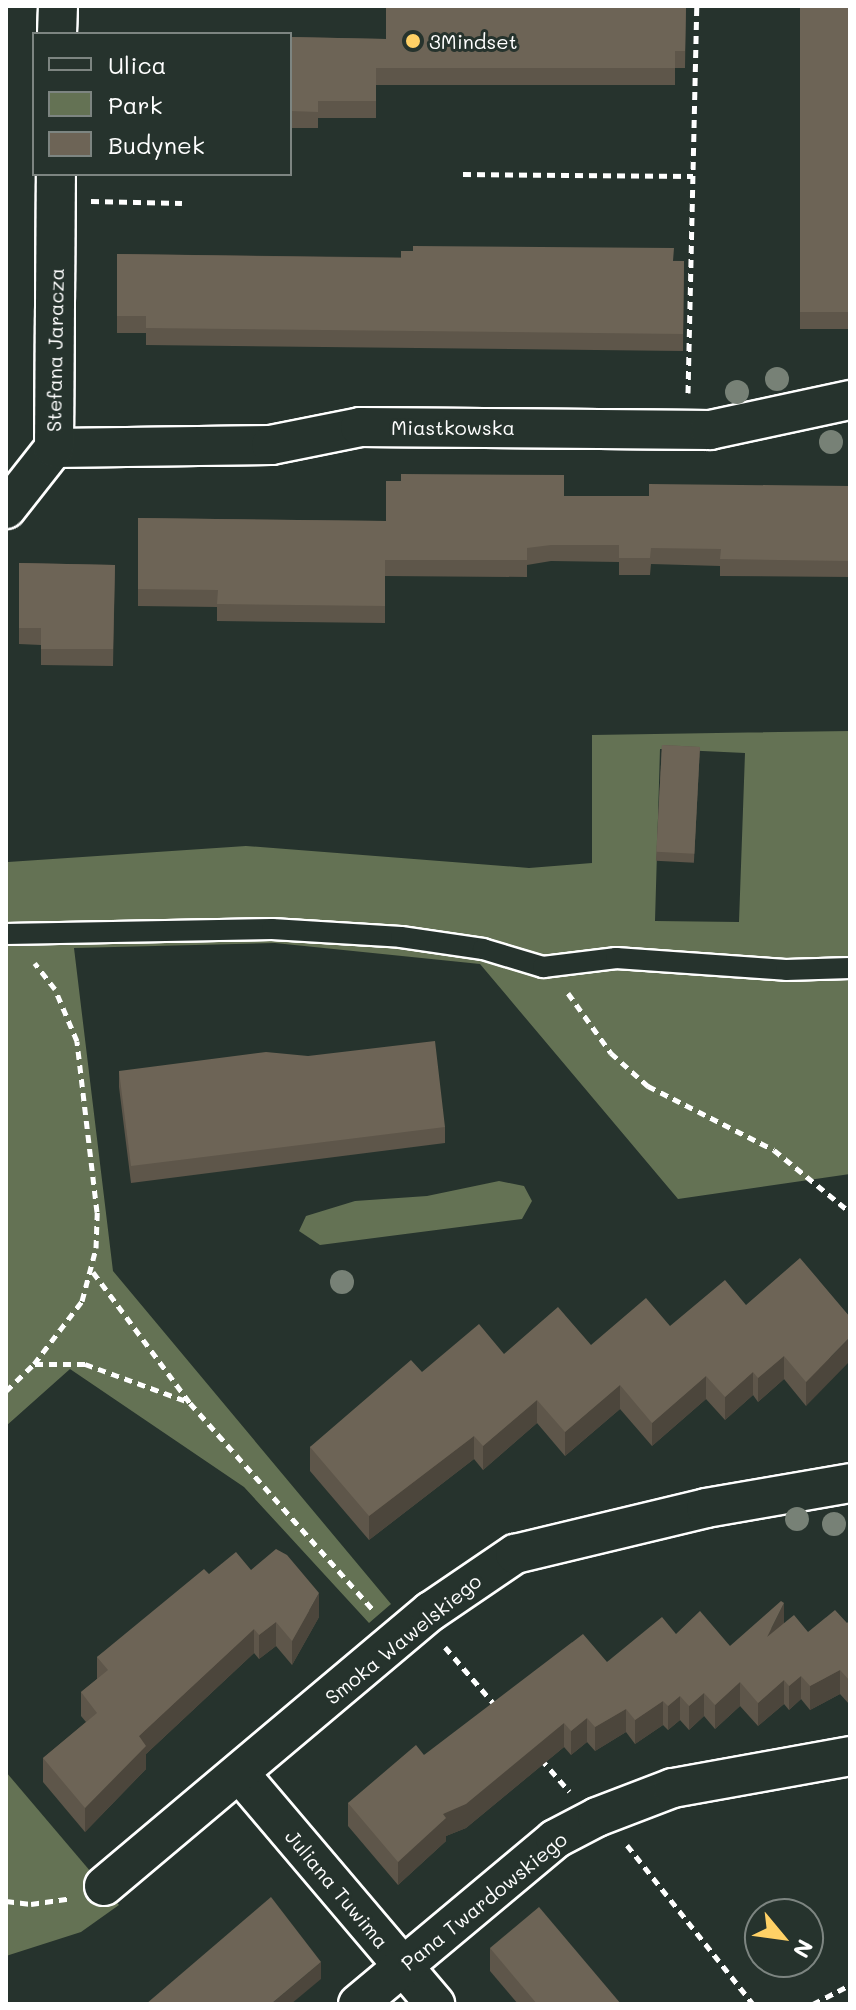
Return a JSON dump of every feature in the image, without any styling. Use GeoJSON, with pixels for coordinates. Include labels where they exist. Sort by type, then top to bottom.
{"type":"FeatureCollection","features":[{"type":"Feature","properties":{"kind":"street"},"geometry":{"type":"LineString","coordinates":[[57,32],[58,6]]}},
{"type":"Feature","properties":{"kind":"street","name":"Stefana Jaracza"},"geometry":{"type":"LineString","coordinates":[[6,509],[54,448],[65,187]]}},
{"type":"Feature","properties":{"kind":"street","name":"Miastkowska"},"geometry":{"type":"LineString","coordinates":[[54,448],[271,445],[360,427],[710,430],[850,400]]}},
{"type":"Feature","properties":{"kind":"street","name":"Smoka Wawelskiego"},"geometry":{"type":"LineString","coordinates":[[104,1886],[431,1611],[515,1554],[706,1508],[850,1483]]}},
{"type":"Feature","properties":{"kind":"street","name":"Pana Twardowskiego"},"geometry":{"type":"LineString","coordinates":[[358,2004],[555,1839],[597,1817],[673,1788],[850,1756]]}},
{"type":"Feature","properties":{"kind":"street","name":"Juliana Tuwima"},"geometry":{"type":"LineString","coordinates":[[240,1774],[435,2004]]}},
{"type":"Feature","properties":{"kind":"lane"},"geometry":{"type":"LineString","coordinates":[[9,934],[272,929],[401,937],[483,949],[543,967],[616,958],[786,970],[850,968]]}},
{"type":"Feature","properties":{"kind":"path"},"geometry":{"type":"LineString","coordinates":[[688,410],[697,6]]}},
{"type":"Feature","properties":{"kind":"path"},"geometry":{"type":"LineString","coordinates":[[463,174],[693,176]]}},
{"type":"Feature","properties":{"kind":"path"},"geometry":{"type":"LineString","coordinates":[[65,187],[182,203]]}},
{"type":"Feature","properties":{"kind":"path"},"geometry":{"type":"LineString","coordinates":[[6,1391],[34,1364],[76,1310],[93,1271],[97,1212],[77,1041],[55,989],[9,934]]}},
{"type":"Feature","properties":{"kind":"path"},"geometry":{"type":"LineString","coordinates":[[543,967],[611,1053],[648,1086],[774,1150],[847,1202],[850,1212]]}},
{"type":"Feature","properties":{"kind":"path"},"geometry":{"type":"LineString","coordinates":[[93,1271],[190,1403],[375,1613]]}},
{"type":"Feature","properties":{"kind":"path"},"geometry":{"type":"LineString","coordinates":[[34,1364],[85,1364],[190,1403]]}},
{"type":"Feature","properties":{"kind":"path"},"geometry":{"type":"LineString","coordinates":[[434,1634],[507,1719]]}},
{"type":"Feature","properties":{"kind":"path"},"geometry":{"type":"LineString","coordinates":[[538,1755],[579,1803]]}},
{"type":"Feature","properties":{"kind":"path"},"geometry":{"type":"LineString","coordinates":[[624,1841],[753,2004]]}},
{"type":"Feature","properties":{"kind":"path"},"geometry":{"type":"LineString","coordinates":[[6,1901],[31,1904],[84,1897],[104,1886]]}},
{"type":"Feature","properties":{"kind":"path"},"geometry":{"type":"LineString","coordinates":[[813,2004],[850,1985]]}},
{"type":"Feature","properties":{"kind":"green space"},"geometry":{"type":"Polygon","coordinates":[[[850,731],[850,1174],[678,1199],[480,964],[275,943],[74,948],[113,1271],[391,1604],[369,1623],[244,1487],[70,1369],[6,1426],[6,777],[8,862],[246,846],[529,868],[592,863],[592,735],[850,731]],[[660,749],[655,921],[739,922],[745,753],[660,749]]]}},
{"type":"Feature","properties":{"kind":"green space"},"geometry":{"type":"Polygon","coordinates":[[[499,1181],[524,1186],[532,1201],[522,1219],[320,1245],[299,1231],[306,1216],[355,1201],[427,1196],[499,1181]]]}},
{"type":"Feature","properties":{"kind":"green space"},"geometry":{"type":"Polygon","coordinates":[[[6,1772],[119,1905],[81,1932],[6,1956],[6,1772]]]}},
{"type":"Feature","properties":{"kind":"building"},"geometry":{"type":"Polygon","coordinates":[[[386,6],[686,6],[685,51],[675,51],[675,68],[376,68],[376,101],[318,101],[318,112],[292,111],[292,37],[386,39],[386,6]]]}},
{"type":"Feature","properties":{"kind":"building"},"geometry":{"type":"Polygon","coordinates":[[[800,6],[850,6],[850,312],[800,312],[800,6]]]}},
{"type":"Feature","properties":{"kind":"building"},"geometry":{"type":"Polygon","coordinates":[[[413,246],[674,248],[673,261],[684,261],[683,334],[146,328],[146,316],[117,316],[117,254],[401,258],[401,251],[413,251],[413,246]]]}},
{"type":"Feature","properties":{"kind":"building"},"geometry":{"type":"Polygon","coordinates":[[[401,474],[564,475],[564,496],[649,496],[649,484],[850,486],[850,561],[720,559],[721,549],[651,548],[650,558],[619,558],[619,545],[551,545],[527,548],[527,560],[385,560],[385,606],[217,604],[218,590],[138,589],[138,518],[386,521],[386,481],[401,481],[401,474]]]}},
{"type":"Feature","properties":{"kind":"building"},"geometry":{"type":"Polygon","coordinates":[[[19,563],[115,565],[113,649],[41,649],[41,628],[19,628],[19,563]]]}},
{"type":"Feature","properties":{"kind":"building"},"geometry":{"type":"Polygon","coordinates":[[[662,745],[700,747],[694,854],[656,852],[662,745]]]}},
{"type":"Feature","properties":{"kind":"building"},"geometry":{"type":"Polygon","coordinates":[[[435,1041],[445,1127],[131,1166],[119,1071],[266,1052],[308,1056],[435,1041]]]}},
{"type":"Feature","properties":{"kind":"building"},"geometry":{"type":"Polygon","coordinates":[[[800,1258],[850,1317],[850,1337],[806,1382],[784,1356],[758,1378],[753,1372],[725,1397],[706,1376],[652,1423],[620,1385],[565,1432],[537,1400],[483,1446],[474,1436],[369,1516],[310,1447],[411,1360],[422,1372],[479,1324],[504,1354],[558,1307],[591,1345],[646,1298],[670,1326],[725,1280],[746,1305],[800,1258]]]}},
{"type":"Feature","properties":{"kind":"building"},"geometry":{"type":"Polygon","coordinates":[[[276,1549],[287,1555],[319,1593],[292,1641],[276,1622],[259,1635],[254,1629],[139,1736],[146,1746],[85,1808],[43,1758],[97,1713],[81,1692],[108,1670],[97,1657],[204,1569],[209,1574],[236,1552],[251,1570],[276,1549]]]}},
{"type":"Feature","properties":{"kind":"building"},"geometry":{"type":"Polygon","coordinates":[[[781,1601],[784,1603],[767,1637],[794,1615],[808,1632],[835,1610],[847,1623],[850,1621],[849,1680],[840,1670],[810,1686],[801,1676],[789,1686],[784,1680],[758,1703],[740,1682],[715,1705],[704,1693],[689,1706],[680,1696],[668,1706],[663,1701],[635,1720],[626,1709],[595,1727],[587,1718],[571,1731],[564,1723],[466,1804],[443,1814],[446,1818],[398,1862],[348,1803],[416,1745],[424,1755],[583,1634],[607,1662],[662,1617],[676,1634],[700,1611],[730,1646],[781,1601]]]}},
{"type":"Feature","properties":{"kind":"building"},"geometry":{"type":"Polygon","coordinates":[[[271,1897],[321,1962],[271,2004],[146,2004],[271,1897]]]}},
{"type":"Feature","properties":{"kind":"building"},"geometry":{"type":"Polygon","coordinates":[[[539,1907],[621,2004],[537,2004],[490,1948],[539,1907]]]}},
{"type":"Feature","properties":{"kind":"place","name":"3Mindset"},"geometry":{"type":"Point","coordinates":[413,41]}}]}
